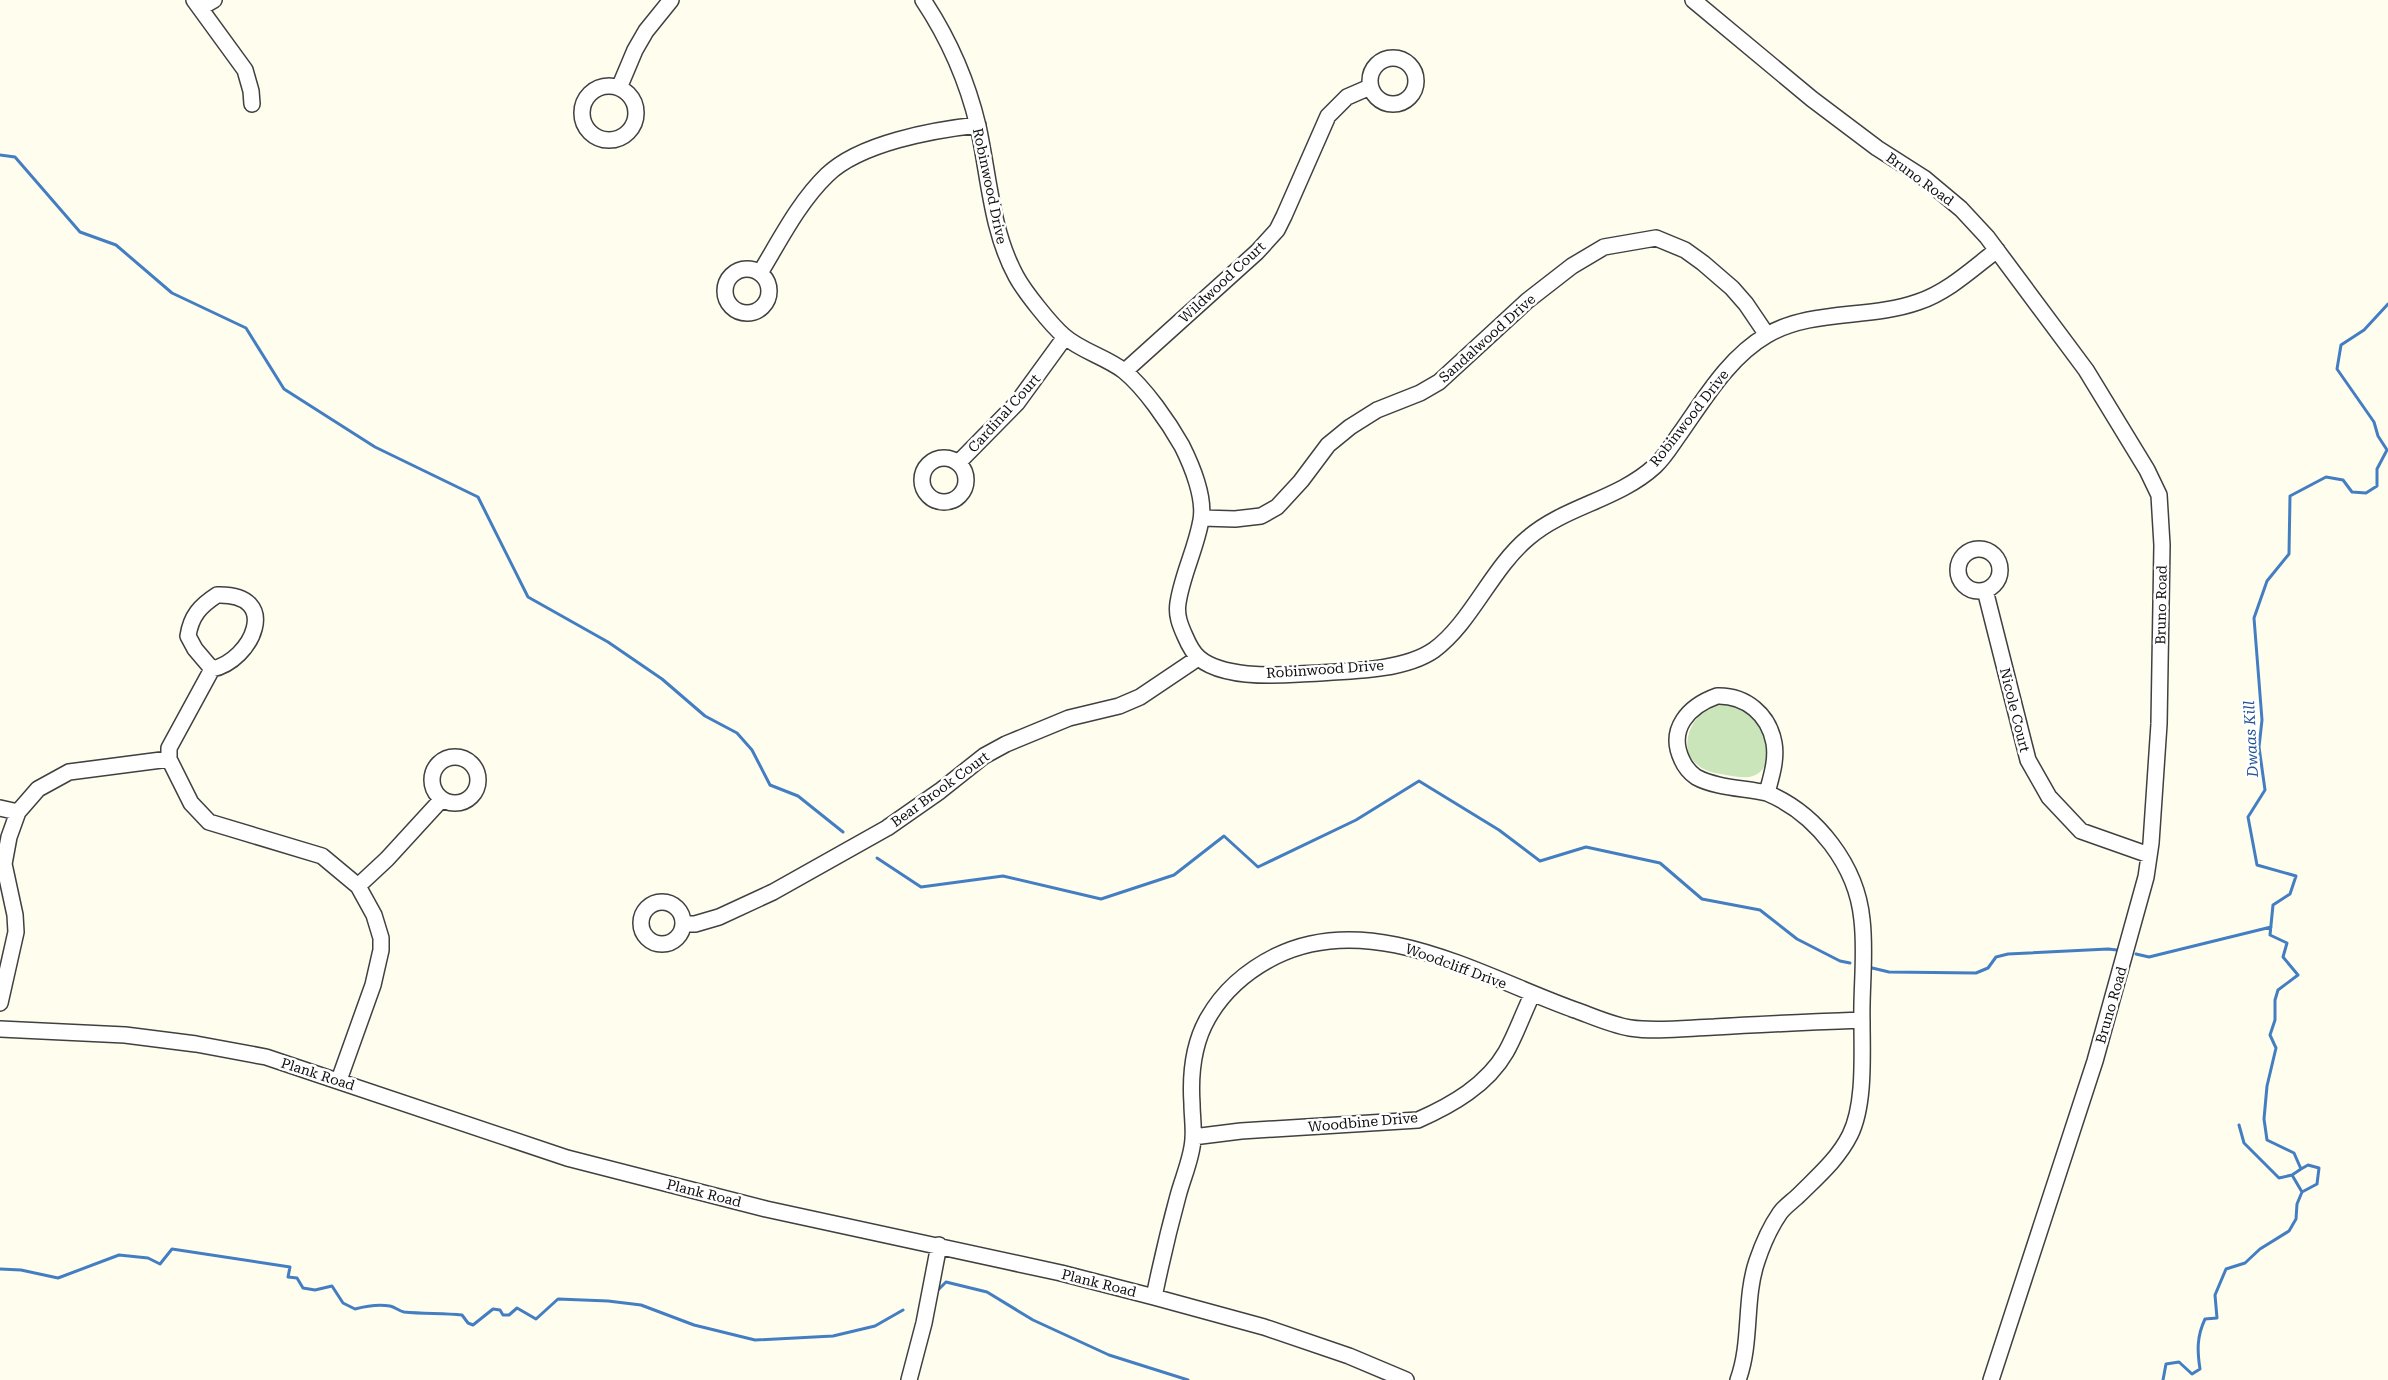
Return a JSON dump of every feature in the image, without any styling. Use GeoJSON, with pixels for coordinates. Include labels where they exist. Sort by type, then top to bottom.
{"type":"FeatureCollection","features":[{"type":"Feature","properties":{"kind":"street"},"geometry":{"type":"LineString","coordinates":[[214,0],[197,4],[246,70],[252,104]]}},
{"type":"Feature","properties":{"kind":"street"},"geometry":{"type":"LineString","coordinates":[[620,88],[634,50],[646,31],[671,0]]}},
{"type":"Feature","properties":{"kind":"street","name":"Robinwood Drive"},"geometry":{"type":"LineString","coordinates":[[923,0],[945,33],[968,88],[978,125],[1002,246],[1018,280],[1065,338],[1125,372],[1151,401],[1183,447],[1196,483],[1202,518],[1185,571],[1177,608],[1178,619],[1184,635],[1198,658],[1216,668],[1234,672],[1280,675],[1370,668],[1418,660],[1438,647],[1454,630],[1510,554],[1531,535],[1561,516],[1620,490],[1656,466],[1733,362],[1767,335],[1797,324],[1889,310],[1920,302],[1948,288],[1996,250]]}},
{"type":"Feature","properties":{"kind":"street","name":"Bruno Road"},"geometry":{"type":"LineString","coordinates":[[1693,0],[1876,148],[1932,184],[1961,209],[1996,250],[2086,370],[2147,470],[2159,495],[2162,545],[2158,724],[2149,855],[2135,924],[2095,1061],[1991,1380]]}},
{"type":"Feature","properties":{"kind":"street","name":"Wildwood Court"},"geometry":{"type":"LineString","coordinates":[[1125,372],[1258,252],[1277,230],[1328,116],[1347,97],[1370,87]]}},
{"type":"Feature","properties":{"kind":"street"},"geometry":{"type":"LineString","coordinates":[[760,273],[792,220],[813,191],[834,170],[863,153],[890,144],[952,128],[978,125]]}},
{"type":"Feature","properties":{"kind":"street","name":"Sandalwood Drive"},"geometry":{"type":"LineString","coordinates":[[1202,518],[1235,519],[1261,516],[1277,507],[1301,481],[1328,445],[1350,427],[1377,410],[1420,393],[1439,382],[1527,300],[1572,266],[1604,247],[1656,238],[1685,250],[1732,288],[1767,335]]}},
{"type":"Feature","properties":{"kind":"street","name":"Cardinal Court"},"geometry":{"type":"LineString","coordinates":[[958,463],[1017,403],[1065,338]]}},
{"type":"Feature","properties":{"kind":"street","name":"Nicole Court"},"geometry":{"type":"LineString","coordinates":[[1984,590],[2028,760],[2049,797],[2081,831],[2149,855]]}},
{"type":"Feature","properties":{"kind":"street"},"geometry":{"type":"LineString","coordinates":[[235,595],[246,601],[256,615],[256,629],[246,645],[223,667],[212,669],[195,649],[188,636],[190,624],[202,604],[218,596],[235,595]]}},
{"type":"Feature","properties":{"kind":"street","name":"Bear Brook Court"},"geometry":{"type":"LineString","coordinates":[[683,924],[710,920],[773,892],[887,828],[940,791],[984,756],[1069,718],[1119,706],[1140,697],[1198,658]]}},
{"type":"Feature","properties":{"kind":"street"},"geometry":{"type":"LineString","coordinates":[[212,669],[169,748],[169,759],[191,803],[209,822],[322,856],[358,886],[378,927],[381,950],[373,985],[339,1080]]}},
{"type":"Feature","properties":{"kind":"street"},"geometry":{"type":"LineString","coordinates":[[1738,1380],[1744,1358],[1751,1285],[1757,1260],[1780,1213],[1830,1165],[1850,1134],[1856,1116],[1860,1087],[1862,921],[1858,893],[1847,869],[1829,841],[1807,819],[1781,799],[1767,793],[1706,781],[1686,768],[1678,752],[1676,737],[1683,720],[1695,708],[1707,700],[1724,696],[1750,703],[1762,717],[1774,744],[1774,760],[1767,793]]}},
{"type":"Feature","properties":{"kind":"street"},"geometry":{"type":"LineString","coordinates":[[0,1003],[16,932],[4,877],[4,864],[9,837],[18,812],[38,789],[70,772],[169,759]]}},
{"type":"Feature","properties":{"kind":"street"},"geometry":{"type":"LineString","coordinates":[[358,886],[388,859],[442,799]]}},
{"type":"Feature","properties":{"kind":"street"},"geometry":{"type":"LineString","coordinates":[[0,808],[18,812]]}},
{"type":"Feature","properties":{"kind":"street","name":"Woodcliff Drive"},"geometry":{"type":"LineString","coordinates":[[1154,1297],[1163,1249],[1190,1157],[1193,1137],[1191,1100],[1194,1052],[1208,1017],[1239,979],[1255,967],[1288,950],[1322,941],[1341,940],[1397,945],[1432,954],[1532,995],[1630,1028],[1672,1029],[1862,1020]]}},
{"type":"Feature","properties":{"kind":"street","name":"Woodbine Drive"},"geometry":{"type":"LineString","coordinates":[[1193,1137],[1241,1131],[1418,1120],[1445,1108],[1469,1092],[1487,1075],[1505,1053],[1532,995]]}},
{"type":"Feature","properties":{"kind":"street","name":"Plank Road"},"geometry":{"type":"LineString","coordinates":[[0,1028],[125,1035],[196,1044],[266,1057],[567,1158],[766,1209],[939,1245],[1154,1297],[1264,1327],[1349,1356],[1406,1380]]}},
{"type":"Feature","properties":{"kind":"street"},"geometry":{"type":"LineString","coordinates":[[909,1380],[924,1324],[939,1245]]}},
{"type":"Feature","properties":{"kind":"green space"},"geometry":{"type":"Polygon","coordinates":[[[1724,703],[1735,705],[1749,712],[1758,720],[1763,728],[1768,746],[1768,756],[1761,772],[1753,776],[1740,777],[1709,771],[1696,764],[1688,754],[1688,736],[1695,721],[1707,710],[1724,703]]]}},
{"type":"Feature","properties":{"kind":"waterway"},"geometry":{"type":"LineString","coordinates":[[0,155],[15,157],[80,232],[116,245],[172,293],[246,328],[284,389],[375,447],[478,497],[528,597],[608,642],[662,679],[705,716],[737,733],[752,750],[770,785],[798,796],[843,832]]}},
{"type":"Feature","properties":{"kind":"waterway","name":"Dwaas Kill"},"geometry":{"type":"LineString","coordinates":[[2163,1380],[2166,1364],[2179,1362],[2192,1374],[2200,1369],[2198,1349],[2200,1331],[2205,1319],[2217,1318],[2215,1295],[2226,1269],[2245,1263],[2260,1249],[2289,1231],[2296,1219],[2297,1204],[2302,1192],[2292,1175],[2301,1169],[2294,1153],[2267,1140],[2264,1119],[2267,1086],[2276,1048],[2270,1035],[2275,1020],[2275,1000],[2278,990],[2298,975],[2283,957],[2287,943],[2270,935],[2273,905],[2290,894],[2296,876],[2257,865],[2248,817],[2265,790],[2259,747],[2262,720],[2254,618],[2267,581],[2289,554],[2290,496],[2326,477],[2343,480],[2352,492],[2366,493],[2377,486],[2377,469],[2387,450],[2378,436],[2374,422],[2337,369],[2341,345],[2364,330],[2388,304]]}},
{"type":"Feature","properties":{"kind":"waterway"},"geometry":{"type":"LineString","coordinates":[[877,858],[921,887],[1003,876],[1101,899],[1174,875],[1224,836],[1258,867],[1356,820],[1419,781],[1499,830],[1540,861],[1586,847],[1660,863],[1702,899],[1760,910],[1797,939],[1840,961],[1850,963]]}},
{"type":"Feature","properties":{"kind":"waterway"},"geometry":{"type":"LineString","coordinates":[[2136,954],[2149,957],[2271,927]]}},
{"type":"Feature","properties":{"kind":"waterway"},"geometry":{"type":"LineString","coordinates":[[1868,967],[1889,972],[1976,973],[1988,968],[1996,957],[2008,954],[2117,950]]}},
{"type":"Feature","properties":{"kind":"waterway"},"geometry":{"type":"LineString","coordinates":[[2239,1125],[2244,1143],[2279,1178],[2292,1175]]}},
{"type":"Feature","properties":{"kind":"waterway"},"geometry":{"type":"LineString","coordinates":[[2301,1169],[2308,1165],[2319,1168],[2317,1184],[2302,1192]]}},
{"type":"Feature","properties":{"kind":"waterway"},"geometry":{"type":"LineString","coordinates":[[0,1269],[21,1270],[58,1278],[119,1255],[148,1258],[160,1264],[172,1249],[290,1267],[288,1277],[297,1278],[303,1288],[315,1290],[332,1286],[343,1303],[355,1309],[386,1305],[404,1312],[462,1315],[468,1323],[473,1325],[493,1309],[500,1310],[503,1315],[509,1315],[517,1308],[536,1319],[558,1299],[608,1301],[641,1305],[694,1325],[755,1340],[833,1336],[875,1326],[903,1310]]}},
{"type":"Feature","properties":{"kind":"waterway"},"geometry":{"type":"LineString","coordinates":[[938,1290],[946,1282],[987,1292],[1033,1320],[1109,1355],[1188,1380]]}}]}
